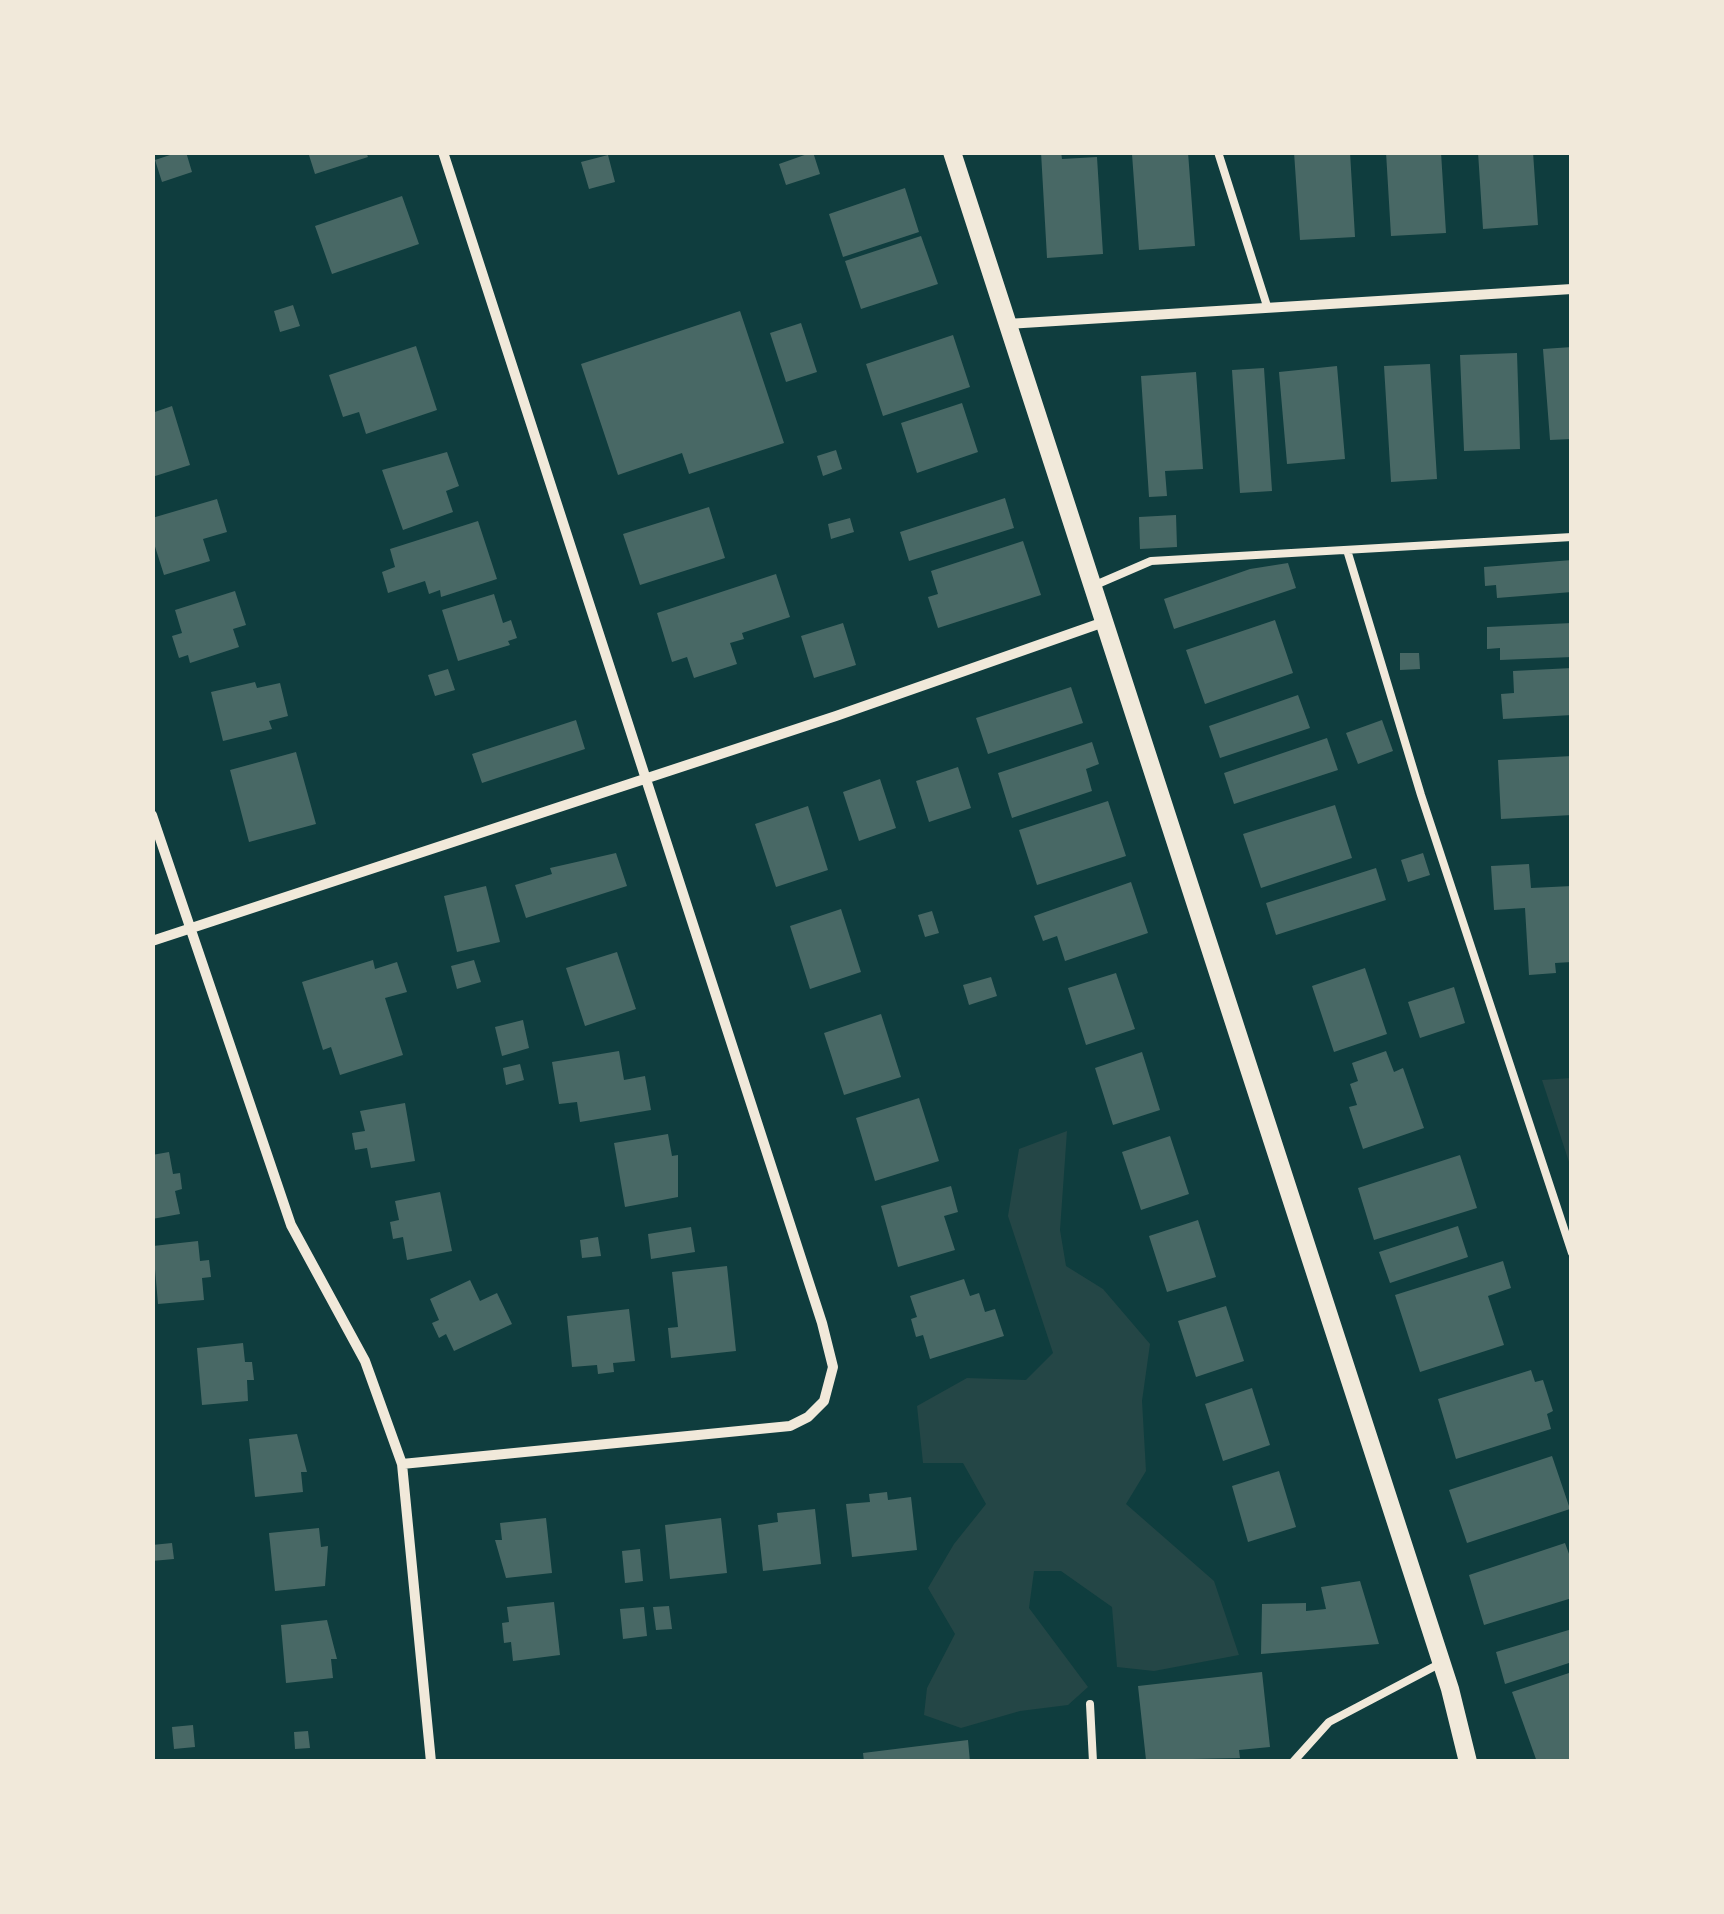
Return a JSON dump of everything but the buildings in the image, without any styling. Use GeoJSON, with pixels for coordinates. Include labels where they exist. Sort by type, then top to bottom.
{"type":"FeatureCollection","features":[{"type":"Feature","properties":{"kind":"street"},"geometry":{"type":"LineString","coordinates":[[402,1464],[790,1426],[808,1418],[824,1401],[833,1367],[443,152]]}},
{"type":"Feature","properties":{"kind":"street"},"geometry":{"type":"LineString","coordinates":[[952,152],[1441,1663],[1468,1762]]}},
{"type":"Feature","properties":{"kind":"street"},"geometry":{"type":"LineString","coordinates":[[1008,324],[1572,288]]}},
{"type":"Feature","properties":{"kind":"street"},"geometry":{"type":"LineString","coordinates":[[152,941],[1104,622]]}},
{"type":"Feature","properties":{"kind":"street"},"geometry":{"type":"LineString","coordinates":[[152,815],[291,1224],[365,1362],[402,1464],[431,1762]]}},
{"type":"Feature","properties":{"kind":"lane"},"geometry":{"type":"LineString","coordinates":[[1218,152],[1267,306]]}},
{"type":"Feature","properties":{"kind":"lane"},"geometry":{"type":"LineString","coordinates":[[1093,586],[1151,562],[1572,537]]}},
{"type":"Feature","properties":{"kind":"lane"},"geometry":{"type":"LineString","coordinates":[[1347,550],[1420,795],[1572,1254]]}},
{"type":"Feature","properties":{"kind":"lane"},"geometry":{"type":"LineString","coordinates":[[1293,1762],[1330,1722],[1441,1663]]}},
{"type":"Feature","properties":{"kind":"lane"},"geometry":{"type":"LineString","coordinates":[[1090,1704],[1093,1762]]}},
{"type":"Feature","properties":{"kind":"shaded area"},"geometry":{"type":"Polygon","coordinates":[[[1572,1078],[1571,1168],[1542,1080],[1572,1078]]]}},
{"type":"Feature","properties":{"kind":"shaded area"},"geometry":{"type":"Polygon","coordinates":[[[1067,1131],[1060,1230],[1066,1266],[1103,1289],[1150,1344],[1142,1401],[1146,1471],[1126,1504],[1214,1581],[1239,1655],[1154,1671],[1117,1667],[1112,1607],[1061,1571],[1034,1571],[1029,1608],[1088,1687],[1068,1705],[1020,1711],[961,1728],[924,1715],[927,1688],[955,1634],[928,1588],[954,1544],[986,1504],[963,1463],[923,1463],[917,1406],[967,1378],[1026,1380],[1053,1353],[1008,1216],[1019,1149],[1067,1131]]]}}]}
